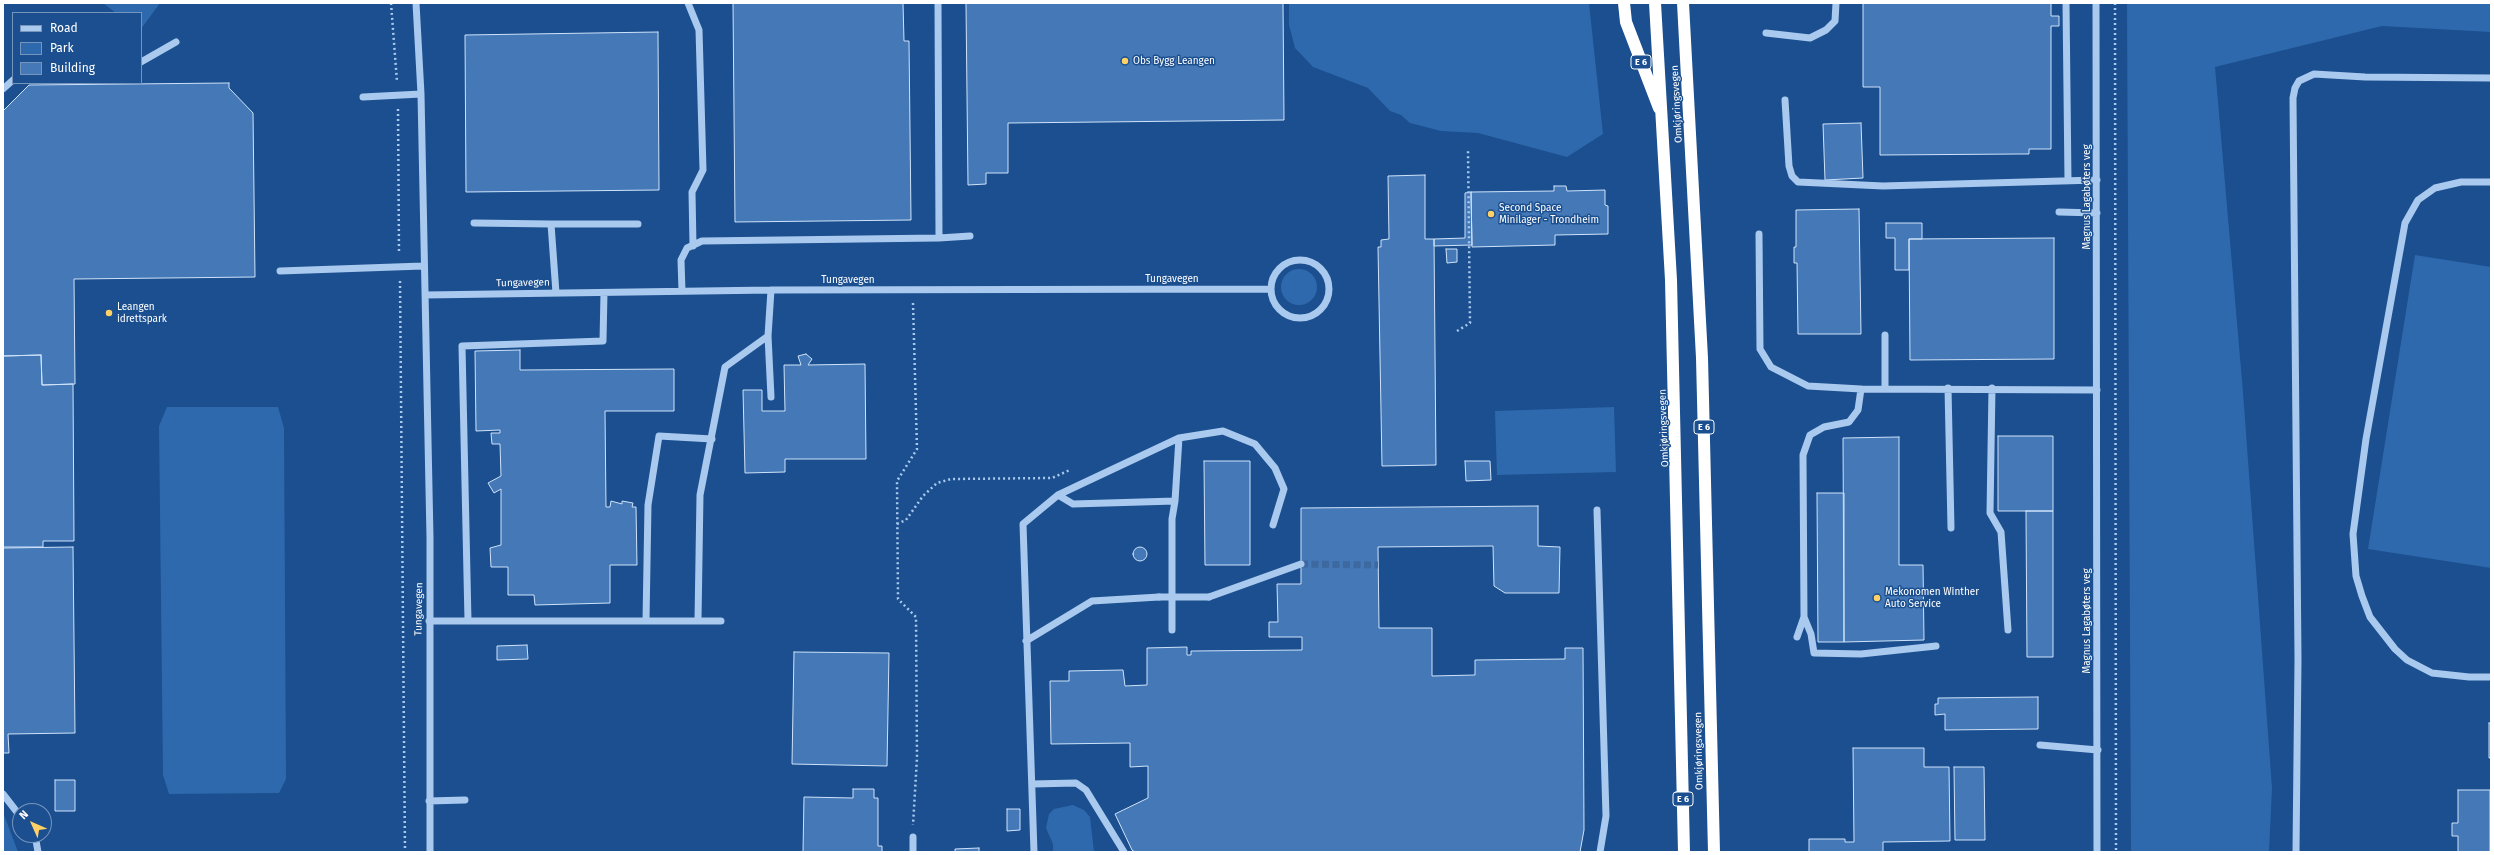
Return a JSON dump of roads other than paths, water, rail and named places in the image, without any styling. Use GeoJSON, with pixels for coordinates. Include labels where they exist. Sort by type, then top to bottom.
{"type":"FeatureCollection","features":[{"type":"Feature","properties":{"kind":"highway","name":"E 6"},"geometry":{"type":"LineString","coordinates":[[1624,3],[1626,22],[1664,120]]}},
{"type":"Feature","properties":{"kind":"highway","name":"Omkjøringsvegen"},"geometry":{"type":"LineString","coordinates":[[1655,3],[1664,120],[1677,456],[1684,852]]}},
{"type":"Feature","properties":{"kind":"highway","name":"Omkjøringsvegen"},"geometry":{"type":"LineString","coordinates":[[1683,3],[1702,358],[1714,852]]}},
{"type":"Feature","properties":{"kind":"street","name":"Tungavegen"},"geometry":{"type":"LineString","coordinates":[[416,3],[421,94],[423,266],[425,295],[430,538],[430,852]]}},
{"type":"Feature","properties":{"kind":"street"},"geometry":{"type":"LineString","coordinates":[[688,3],[699,30],[703,170],[692,192],[693,246]]}},
{"type":"Feature","properties":{"kind":"street"},"geometry":{"type":"LineString","coordinates":[[938,3],[939,238]]}},
{"type":"Feature","properties":{"kind":"street"},"geometry":{"type":"LineString","coordinates":[[1766,33],[1810,38],[1826,30],[1835,21],[1836,3]]}},
{"type":"Feature","properties":{"kind":"street"},"geometry":{"type":"LineString","coordinates":[[2066,3],[2068,181]]}},
{"type":"Feature","properties":{"kind":"street","name":"Magnus Lagabøters veg"},"geometry":{"type":"LineString","coordinates":[[2096,3],[2096,180],[2098,213],[2096,390],[2098,750],[2097,852]]}},
{"type":"Feature","properties":{"kind":"street"},"geometry":{"type":"LineString","coordinates":[[142,61],[176,42]]}},
{"type":"Feature","properties":{"kind":"street"},"geometry":{"type":"LineString","coordinates":[[2296,852],[2298,651],[2293,98],[2295,88],[2299,81],[2314,74],[2365,78],[2491,78]]}},
{"type":"Feature","properties":{"kind":"street"},"geometry":{"type":"LineString","coordinates":[[3,89],[12,81]]}},
{"type":"Feature","properties":{"kind":"street"},"geometry":{"type":"LineString","coordinates":[[363,97],[421,94]]}},
{"type":"Feature","properties":{"kind":"street"},"geometry":{"type":"LineString","coordinates":[[1785,100],[1789,166],[1792,176],[1798,182],[1883,186],[2096,180]]}},
{"type":"Feature","properties":{"kind":"street"},"geometry":{"type":"LineString","coordinates":[[2491,182],[2460,182],[2435,188],[2418,200],[2405,223],[2365,446],[2353,534],[2356,576],[2362,596],[2370,617],[2395,649],[2407,660],[2432,673],[2468,677],[2491,677]]}},
{"type":"Feature","properties":{"kind":"street"},"geometry":{"type":"LineString","coordinates":[[2059,212],[2098,213]]}},
{"type":"Feature","properties":{"kind":"street"},"geometry":{"type":"LineString","coordinates":[[474,223],[638,224]]}},
{"type":"Feature","properties":{"kind":"street"},"geometry":{"type":"LineString","coordinates":[[551,224],[556,293]]}},
{"type":"Feature","properties":{"kind":"street"},"geometry":{"type":"LineString","coordinates":[[1759,234],[1760,349],[1770,367],[1808,386],[1861,389],[1992,388],[2096,390]]}},
{"type":"Feature","properties":{"kind":"street"},"geometry":{"type":"LineString","coordinates":[[682,291],[681,260],[687,248],[702,241],[939,238],[970,236]]}},
{"type":"Feature","properties":{"kind":"street"},"geometry":{"type":"LineString","coordinates":[[1299,259],[1317,265],[1328,279],[1329,288],[1328,297],[1318,312],[1301,318],[1283,313],[1274,303],[1270,290],[1274,276],[1282,265],[1299,259]]}},
{"type":"Feature","properties":{"kind":"street"},"geometry":{"type":"LineString","coordinates":[[280,271],[423,266]]}},
{"type":"Feature","properties":{"kind":"street","name":"Tungavegen"},"geometry":{"type":"LineString","coordinates":[[425,295],[771,290],[1270,290]]}},
{"type":"Feature","properties":{"kind":"street"},"geometry":{"type":"LineString","coordinates":[[771,290],[768,336],[771,397]]}},
{"type":"Feature","properties":{"kind":"street"},"geometry":{"type":"LineString","coordinates":[[468,621],[462,346],[603,341],[604,293]]}},
{"type":"Feature","properties":{"kind":"street"},"geometry":{"type":"LineString","coordinates":[[1885,335],[1885,388]]}},
{"type":"Feature","properties":{"kind":"street"},"geometry":{"type":"LineString","coordinates":[[698,620],[700,495],[725,367],[768,336]]}},
{"type":"Feature","properties":{"kind":"street"},"geometry":{"type":"LineString","coordinates":[[1948,388],[1951,528]]}},
{"type":"Feature","properties":{"kind":"street"},"geometry":{"type":"LineString","coordinates":[[1992,388],[1990,514],[2001,532],[2008,630]]}},
{"type":"Feature","properties":{"kind":"street"},"geometry":{"type":"LineString","coordinates":[[1797,636],[1804,617],[1803,455],[1810,435],[1824,427],[1849,422],[1858,410],[1861,389]]}},
{"type":"Feature","properties":{"kind":"street"},"geometry":{"type":"LineString","coordinates":[[1034,852],[1023,524],[1058,495],[1179,438],[1223,431],[1255,444],[1276,468],[1284,489],[1273,525]]}},
{"type":"Feature","properties":{"kind":"street"},"geometry":{"type":"LineString","coordinates":[[646,621],[648,505],[659,436],[712,439]]}},
{"type":"Feature","properties":{"kind":"street"},"geometry":{"type":"LineString","coordinates":[[1172,630],[1172,519],[1175,502],[1179,438]]}},
{"type":"Feature","properties":{"kind":"street"},"geometry":{"type":"LineString","coordinates":[[1058,495],[1073,504],[1175,502]]}},
{"type":"Feature","properties":{"kind":"street"},"geometry":{"type":"LineString","coordinates":[[1597,510],[1606,816],[1600,852]]}},
{"type":"Feature","properties":{"kind":"street"},"geometry":{"type":"LineString","coordinates":[[1026,641],[1092,601],[1159,597],[1209,597],[1301,564]]}},
{"type":"Feature","properties":{"kind":"street"},"geometry":{"type":"LineString","coordinates":[[1804,617],[1812,634],[1814,653],[1861,654],[1936,646]]}},
{"type":"Feature","properties":{"kind":"street"},"geometry":{"type":"LineString","coordinates":[[429,621],[721,621]]}},
{"type":"Feature","properties":{"kind":"street"},"geometry":{"type":"LineString","coordinates":[[2040,745],[2098,750]]}},
{"type":"Feature","properties":{"kind":"street"},"geometry":{"type":"LineString","coordinates":[[1032,784],[1076,783],[1086,790],[1124,852]]}},
{"type":"Feature","properties":{"kind":"street"},"geometry":{"type":"LineString","coordinates":[[3,794],[12,806]]}},
{"type":"Feature","properties":{"kind":"street"},"geometry":{"type":"LineString","coordinates":[[429,801],[465,800]]}},
{"type":"Feature","properties":{"kind":"street"},"geometry":{"type":"LineString","coordinates":[[913,837],[914,852]]}},
{"type":"Feature","properties":{"kind":"tunnel"},"geometry":{"type":"LineString","coordinates":[[1301,564],[1378,565]]}},
{"type":"Feature","properties":{"kind":"place","name":"Obs Bygg Leangen"},"geometry":{"type":"Point","coordinates":[1125,61]}},
{"type":"Feature","properties":{"kind":"place","name":"Second Space Minilager - Trondheim"},"geometry":{"type":"Point","coordinates":[1491,214]}},
{"type":"Feature","properties":{"kind":"place","name":"Leangen idrettspark"},"geometry":{"type":"Point","coordinates":[109,313]}},
{"type":"Feature","properties":{"kind":"place","name":"Mekonomen Winther Auto Service"},"geometry":{"type":"Point","coordinates":[1877,598]}}]}
